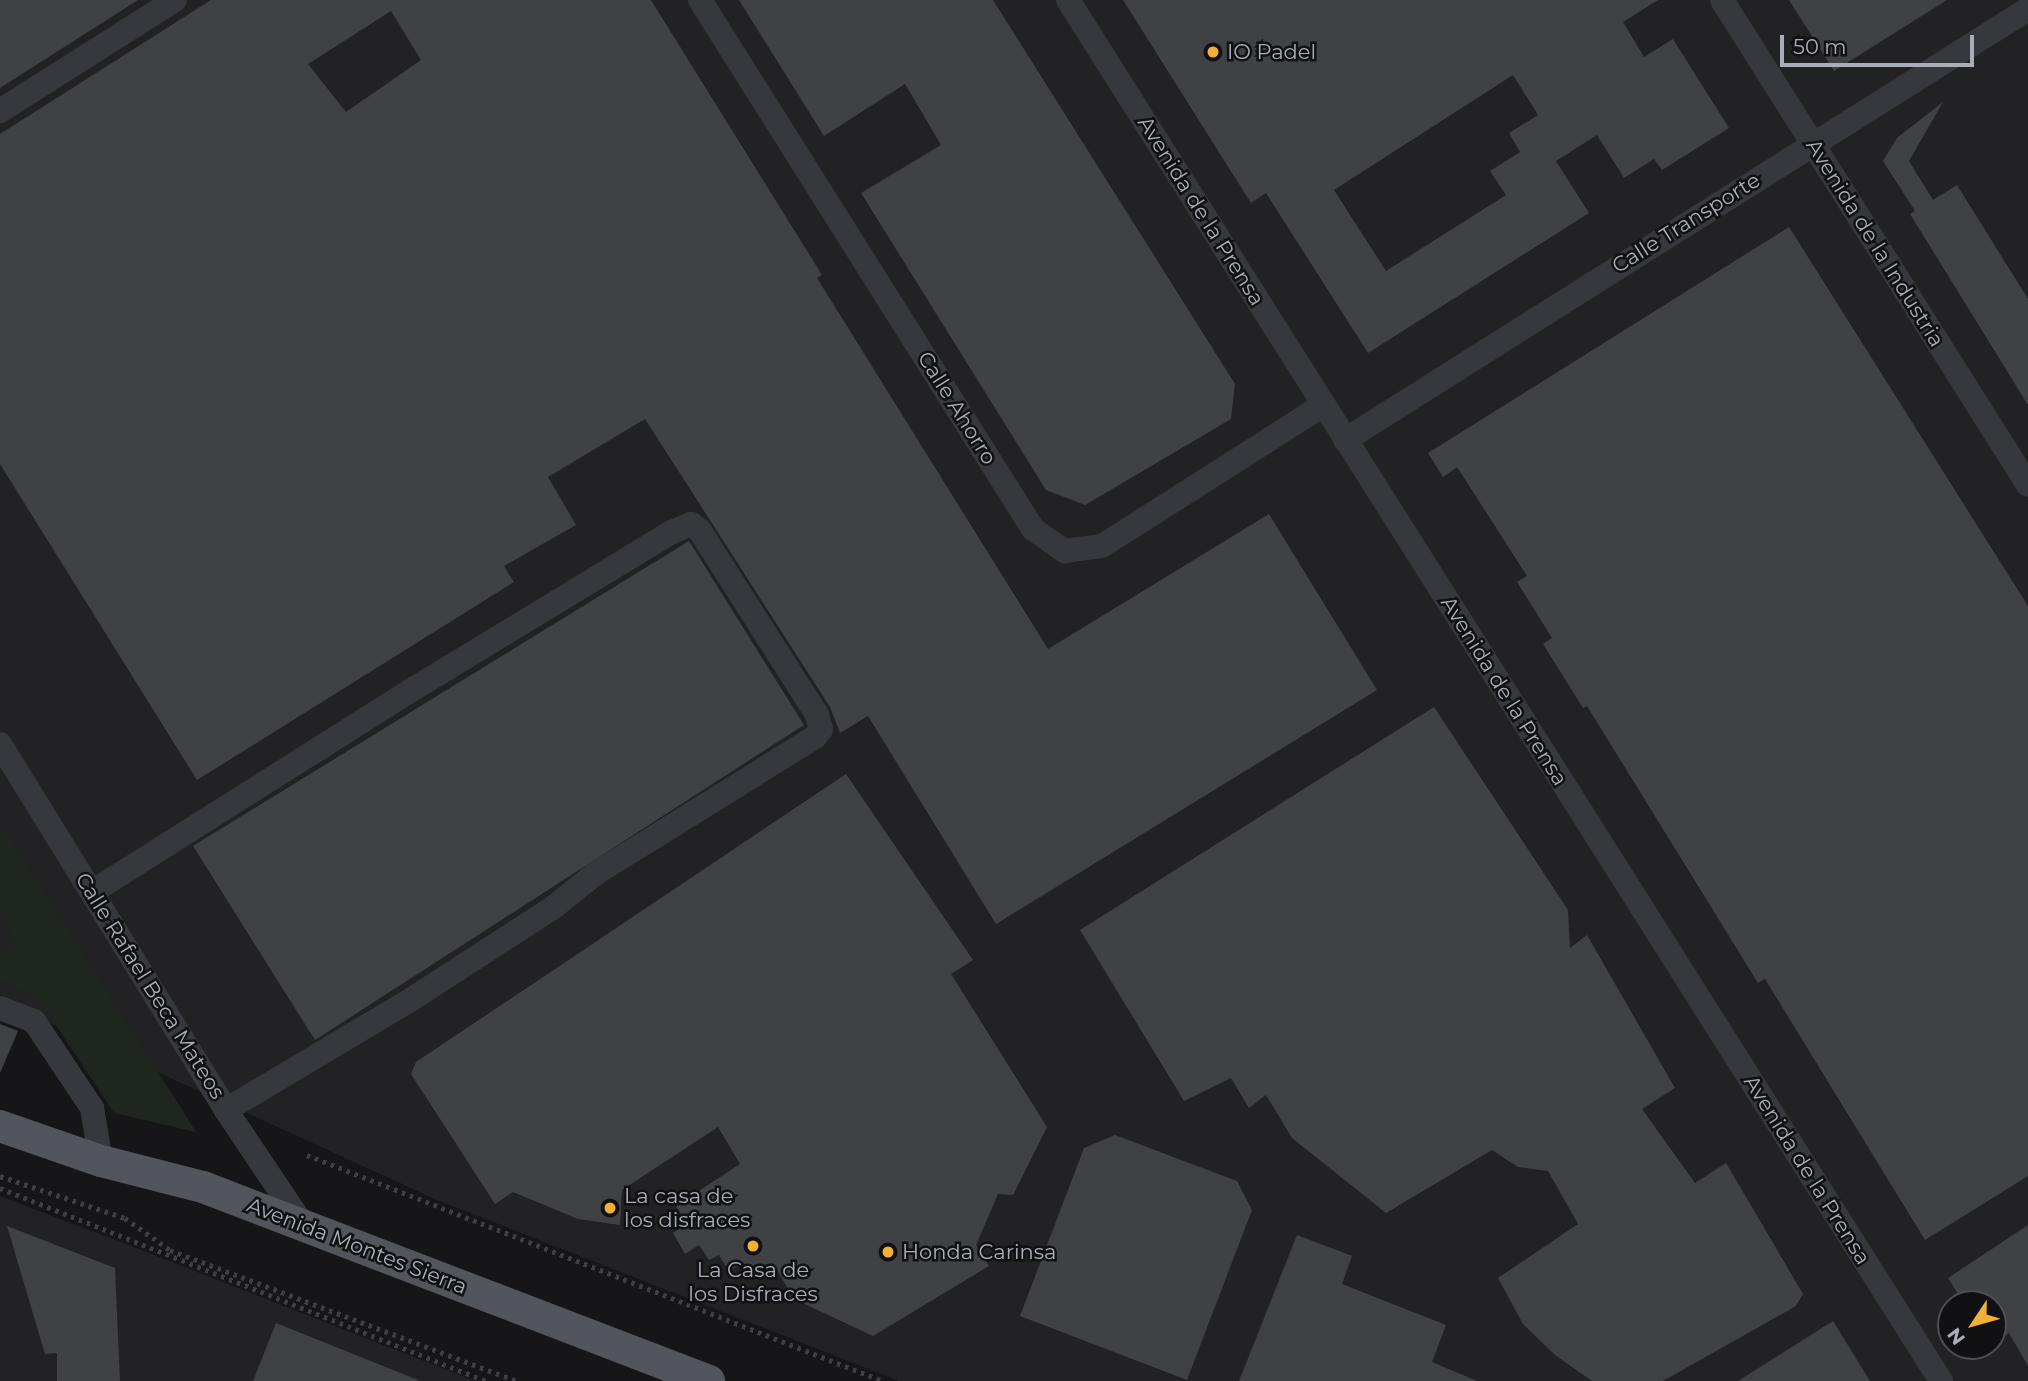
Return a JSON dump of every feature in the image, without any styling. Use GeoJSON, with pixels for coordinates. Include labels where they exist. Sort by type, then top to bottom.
{"type":"FeatureCollection","features":[{"type":"Feature","properties":{"kind":"main road","name":"Avenida Montes Sierra"},"geometry":{"type":"LineString","coordinates":[[0,1126],[101,1161],[203,1187],[709,1381]]}},
{"type":"Feature","properties":{"kind":"street"},"geometry":{"type":"LineString","coordinates":[[0,111],[175,0]]}},
{"type":"Feature","properties":{"kind":"street","name":"Calle Ahorro"},"geometry":{"type":"LineString","coordinates":[[700,0],[1033,529],[1065,551],[1102,547],[1323,405]]}},
{"type":"Feature","properties":{"kind":"street","name":"Avenida de la Prensa"},"geometry":{"type":"LineString","coordinates":[[1068,0],[1941,1381]]}},
{"type":"Feature","properties":{"kind":"street","name":"Avenida de la Industria"},"geometry":{"type":"LineString","coordinates":[[1722,0],[2028,485]]}},
{"type":"Feature","properties":{"kind":"street","name":"Calle Transporte"},"geometry":{"type":"LineString","coordinates":[[1345,440],[2028,9]]}},
{"type":"Feature","properties":{"kind":"street"},"geometry":{"type":"LineString","coordinates":[[92,892],[415,688],[468,660],[672,532],[691,524],[700,531],[817,715],[821,729],[816,737],[595,874],[554,907],[407,1002],[226,1110]]}},
{"type":"Feature","properties":{"kind":"street","name":"Calle Rafael Beca Mateos"},"geometry":{"type":"LineString","coordinates":[[0,744],[9,778],[92,892],[226,1110],[303,1225]]}},
{"type":"Feature","properties":{"kind":"street"},"geometry":{"type":"LineString","coordinates":[[0,1008],[34,1021],[92,1108],[101,1161]]}},
{"type":"Feature","properties":{"kind":"path"},"geometry":{"type":"LineString","coordinates":[[307,1155],[883,1381]]}},
{"type":"Feature","properties":{"kind":"path"},"geometry":{"type":"LineString","coordinates":[[0,1176],[125,1218],[170,1250],[516,1381]]}},
{"type":"Feature","properties":{"kind":"path"},"geometry":{"type":"LineString","coordinates":[[0,1188],[486,1381]]}},
{"type":"Feature","properties":{"kind":"shaded area"},"geometry":{"type":"Polygon","coordinates":[[[0,0],[2028,0],[2028,1381],[899,1381],[437,1200],[0,1000],[0,0]]]}},
{"type":"Feature","properties":{"kind":"shaded area"},"geometry":{"type":"Polygon","coordinates":[[[4,828],[196,1132],[114,1113],[39,1000],[0,980],[0,951],[16,940],[0,915],[0,831],[4,828]]]}},
{"type":"Feature","properties":{"kind":"shaded area"},"geometry":{"type":"Polygon","coordinates":[[[0,1196],[139,1249],[475,1381],[0,1381],[0,1196]]]}},
{"type":"Feature","properties":{"kind":"building"},"geometry":{"type":"Polygon","coordinates":[[[0,0],[138,0],[0,88],[0,0]]]}},
{"type":"Feature","properties":{"kind":"building"},"geometry":{"type":"Polygon","coordinates":[[[211,0],[651,0],[822,275],[817,278],[1048,649],[1269,514],[1377,690],[996,924],[868,716],[840,733],[830,707],[645,419],[548,477],[576,525],[504,566],[514,582],[197,780],[0,464],[0,134],[211,0]],[[391,11],[308,64],[346,112],[421,60],[391,11]]]}},
{"type":"Feature","properties":{"kind":"building"},"geometry":{"type":"Polygon","coordinates":[[[739,0],[993,0],[1235,384],[1231,419],[1085,505],[1046,490],[861,193],[941,145],[905,84],[824,136],[739,0]]]}},
{"type":"Feature","properties":{"kind":"building"},"geometry":{"type":"Polygon","coordinates":[[[1123,0],[1658,0],[1623,22],[1644,57],[1673,39],[1729,128],[1662,170],[1654,159],[1624,178],[1597,135],[1556,161],[1589,213],[1368,353],[1266,193],[1251,203],[1123,0]],[[1513,75],[1334,190],[1386,271],[1506,195],[1490,171],[1520,152],[1509,133],[1538,115],[1513,75]]]}},
{"type":"Feature","properties":{"kind":"building"},"geometry":{"type":"Polygon","coordinates":[[[1789,0],[1947,0],[1834,71],[1789,0]]]}},
{"type":"Feature","properties":{"kind":"building"},"geometry":{"type":"Polygon","coordinates":[[[1943,102],[1909,161],[1933,200],[1957,185],[2028,299],[2028,405],[1910,214],[1915,211],[1883,161],[1897,138],[1943,102]]]}},
{"type":"Feature","properties":{"kind":"building"},"geometry":{"type":"Polygon","coordinates":[[[1789,227],[2028,606],[2028,1176],[1925,1240],[1765,979],[1758,983],[1587,706],[1583,708],[1543,644],[1552,638],[1517,582],[1527,576],[1457,467],[1443,477],[1428,453],[1789,227]]]}},
{"type":"Feature","properties":{"kind":"building"},"geometry":{"type":"Polygon","coordinates":[[[689,541],[804,725],[315,1040],[193,846],[689,541]]]}},
{"type":"Feature","properties":{"kind":"building"},"geometry":{"type":"Polygon","coordinates":[[[1434,707],[1568,910],[1570,948],[1587,935],[1675,1088],[1642,1109],[1695,1183],[1726,1163],[1803,1294],[1796,1306],[1663,1381],[1592,1381],[1555,1355],[1523,1324],[1498,1278],[1578,1224],[1548,1171],[1518,1167],[1492,1150],[1386,1213],[1292,1138],[1266,1095],[1249,1108],[1231,1078],[1184,1101],[1080,930],[1434,707]]]}},
{"type":"Feature","properties":{"kind":"building"},"geometry":{"type":"Polygon","coordinates":[[[846,774],[973,960],[951,974],[1047,1127],[1013,1195],[998,1194],[976,1245],[989,1266],[873,1336],[794,1299],[773,1263],[750,1277],[741,1264],[729,1271],[719,1255],[709,1260],[699,1245],[685,1254],[673,1233],[687,1224],[676,1206],[740,1164],[718,1127],[622,1190],[620,1225],[578,1219],[513,1192],[495,1204],[411,1074],[416,1062],[846,774]]]}},
{"type":"Feature","properties":{"kind":"building"},"geometry":{"type":"Polygon","coordinates":[[[0,1024],[18,1031],[0,1073],[0,1024]]]}},
{"type":"Feature","properties":{"kind":"building"},"geometry":{"type":"Polygon","coordinates":[[[1115,1135],[1237,1181],[1252,1210],[1187,1380],[1020,1316],[1084,1148],[1115,1135]]]}},
{"type":"Feature","properties":{"kind":"building"},"geometry":{"type":"Polygon","coordinates":[[[2028,1225],[2028,1366],[2009,1333],[2007,1334],[2007,1290],[1955,1290],[1948,1278],[2028,1225]]]}},
{"type":"Feature","properties":{"kind":"building"},"geometry":{"type":"Polygon","coordinates":[[[7,1226],[115,1268],[120,1381],[57,1381],[57,1353],[45,1354],[7,1226]]]}},
{"type":"Feature","properties":{"kind":"building"},"geometry":{"type":"Polygon","coordinates":[[[1297,1235],[1352,1256],[1342,1284],[1446,1325],[1432,1362],[1477,1381],[1239,1381],[1297,1235]]]}},
{"type":"Feature","properties":{"kind":"building"},"geometry":{"type":"Polygon","coordinates":[[[1833,1321],[1870,1381],[1738,1381],[1833,1321]]]}},
{"type":"Feature","properties":{"kind":"building"},"geometry":{"type":"Polygon","coordinates":[[[276,1323],[418,1380],[418,1381],[253,1381],[276,1323]]]}},
{"type":"Feature","properties":{"kind":"place","name":"IO Padel"},"geometry":{"type":"Point","coordinates":[1213,52]}},
{"type":"Feature","properties":{"kind":"place","name":"La casa de los disfraces"},"geometry":{"type":"Point","coordinates":[610,1208]}},
{"type":"Feature","properties":{"kind":"place","name":"La Casa de los Disfraces"},"geometry":{"type":"Point","coordinates":[753,1246]}},
{"type":"Feature","properties":{"kind":"place","name":"Honda Carinsa"},"geometry":{"type":"Point","coordinates":[888,1252]}}]}
